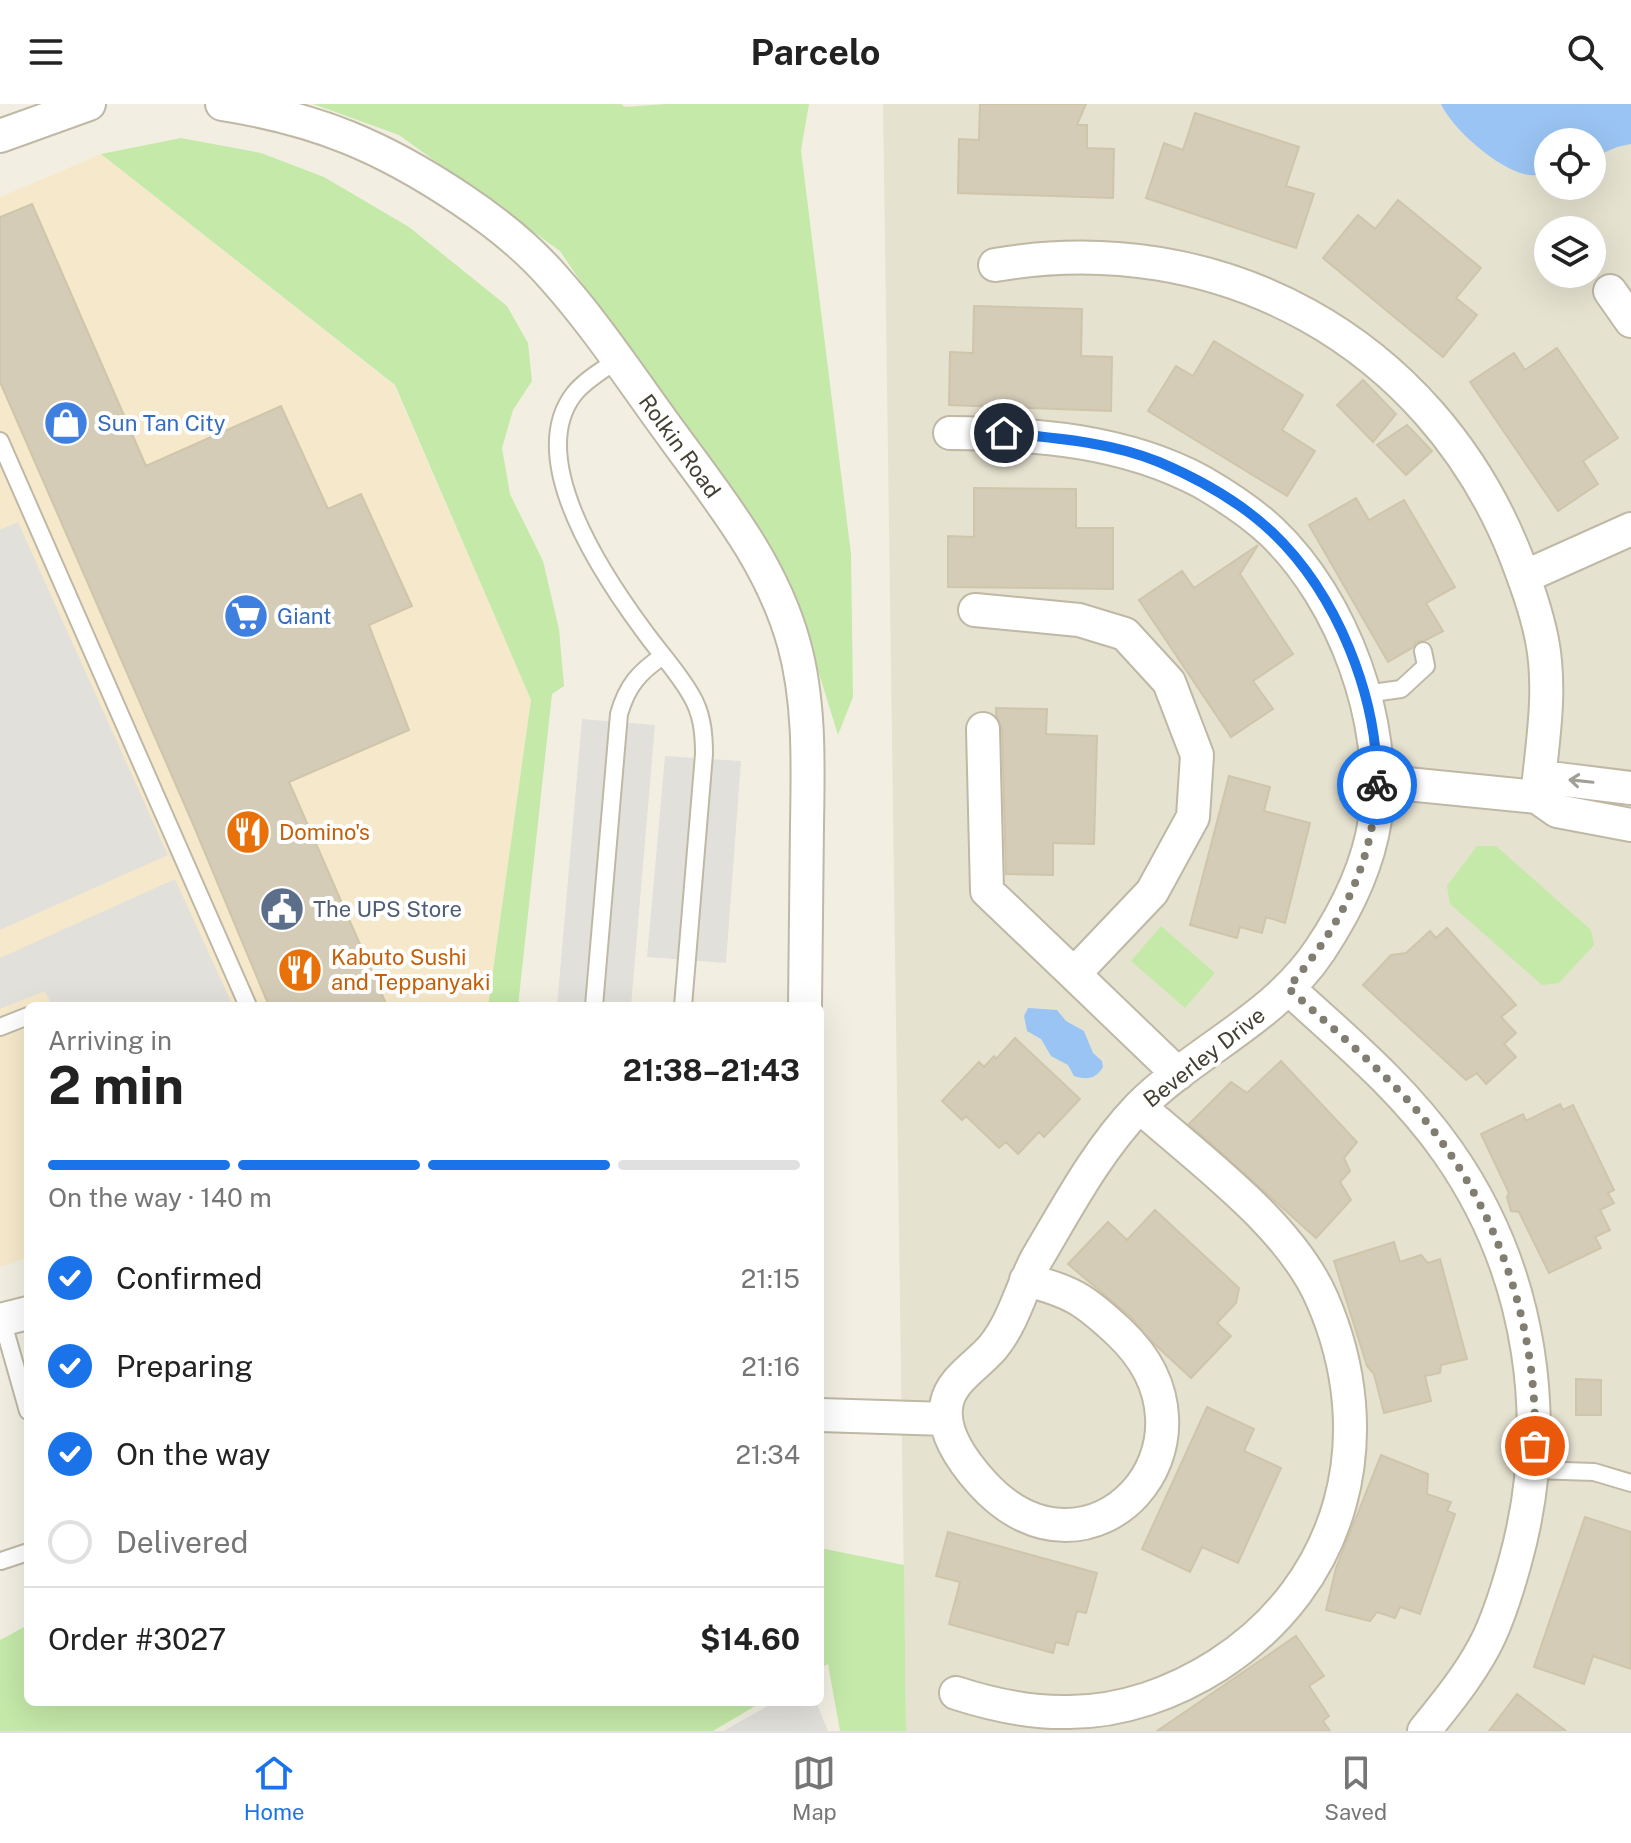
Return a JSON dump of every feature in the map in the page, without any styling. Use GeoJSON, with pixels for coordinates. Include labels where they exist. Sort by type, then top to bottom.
{"type":"FeatureCollection","features":[{"type":"Feature","properties":{"kind":"street"},"geometry":{"type":"LineString","coordinates":[[0,136],[89,104]]}},
{"type":"Feature","properties":{"kind":"street","name":"Rolkin Road"},"geometry":{"type":"LineString","coordinates":[[222,104],[323,126],[378,149],[428,177],[498,226],[553,277],[749,542],[771,581],[794,646],[801,678],[808,758],[805,1002]]}},
{"type":"Feature","properties":{"kind":"street"},"geometry":{"type":"LineString","coordinates":[[995,265],[1059,257],[1102,257],[1155,262],[1239,283],[1288,304],[1335,331],[1370,356],[1410,392],[1446,432],[1477,476],[1490,499],[1534,604],[1545,668],[1537,797]]}},
{"type":"Feature","properties":{"kind":"street"},"geometry":{"type":"LineString","coordinates":[[1610,291],[1631,321]]}},
{"type":"Feature","properties":{"kind":"street","name":"Beverley Drive"},"geometry":{"type":"LineString","coordinates":[[946,1419],[947,1402],[954,1386],[993,1347],[1011,1322],[1026,1280],[1096,1161],[1140,1107],[1178,1074],[1253,1020],[1288,988],[1318,952],[1349,899],[1361,870],[1374,821],[1377,781],[1371,715],[1356,666],[1334,618],[1306,574],[1273,533],[1201,482],[1157,462],[1110,447],[1044,437],[950,433]]}},
{"type":"Feature","properties":{"kind":"street"},"geometry":{"type":"LineString","coordinates":[[1524,577],[1631,529]]}},
{"type":"Feature","properties":{"kind":"street"},"geometry":{"type":"LineString","coordinates":[[975,610],[1079,620],[1125,634],[1169,682],[1197,755],[1193,817],[1152,892],[1074,974]]}},
{"type":"Feature","properties":{"kind":"street"},"geometry":{"type":"LineString","coordinates":[[983,729],[987,891],[1178,1074]]}},
{"type":"Feature","properties":{"kind":"street"},"geometry":{"type":"LineString","coordinates":[[1537,797],[1558,779],[1631,788]]}},
{"type":"Feature","properties":{"kind":"street"},"geometry":{"type":"LineString","coordinates":[[1377,781],[1537,797],[1557,811],[1631,825]]}},
{"type":"Feature","properties":{"kind":"street"},"geometry":{"type":"LineString","coordinates":[[1288,988],[1373,1064],[1413,1107],[1449,1154],[1480,1204],[1504,1258],[1520,1303],[1531,1362],[1534,1470],[1524,1531],[1508,1590],[1484,1647],[1424,1731]]}},
{"type":"Feature","properties":{"kind":"street"},"geometry":{"type":"LineString","coordinates":[[956,1693],[1028,1710],[1071,1713],[1114,1708],[1156,1697],[1191,1682],[1231,1657],[1270,1626],[1304,1584],[1335,1524],[1345,1485],[1350,1427],[1349,1393],[1341,1351],[1320,1295],[1299,1258],[1272,1225],[1140,1107]]}},
{"type":"Feature","properties":{"kind":"street"},"geometry":{"type":"LineString","coordinates":[[824,1415],[946,1419],[955,1447],[968,1468],[994,1496],[1042,1523],[1071,1525],[1107,1515],[1128,1501],[1145,1482],[1157,1460],[1163,1410],[1155,1379],[1142,1356],[1090,1304],[1064,1290],[1026,1280]]}},
{"type":"Feature","properties":{"kind":"lane"},"geometry":{"type":"LineString","coordinates":[[617,360],[579,389],[569,403],[558,435],[557,459],[570,503],[597,556],[630,611],[691,695],[700,716],[704,740],[683,1002]]}},
{"type":"Feature","properties":{"kind":"lane"},"geometry":{"type":"LineString","coordinates":[[0,441],[246,1002]]}},
{"type":"Feature","properties":{"kind":"lane"},"geometry":{"type":"LineString","coordinates":[[1365,694],[1401,689],[1426,666],[1423,651]]}},
{"type":"Feature","properties":{"kind":"lane"},"geometry":{"type":"LineString","coordinates":[[594,1002],[619,714],[635,678],[663,656]]}},
{"type":"Feature","properties":{"kind":"lane"},"geometry":{"type":"LineString","coordinates":[[0,1027],[24,1018]]}},
{"type":"Feature","properties":{"kind":"lane"},"geometry":{"type":"LineString","coordinates":[[8,1316],[24,1392]]}},
{"type":"Feature","properties":{"kind":"lane"},"geometry":{"type":"LineString","coordinates":[[1534,1470],[1594,1472],[1631,1483]]}},
{"type":"Feature","properties":{"kind":"lane"},"geometry":{"type":"LineString","coordinates":[[1,1561],[24,1553]]}},
{"type":"Feature","properties":{"kind":"shaded area"},"geometry":{"type":"Polygon","coordinates":[[[883,104],[1631,104],[1631,1731],[906,1731],[883,104]]]}},
{"type":"Feature","properties":{"kind":"shaded area"},"geometry":{"type":"Polygon","coordinates":[[[101,154],[394,385],[531,700],[489,1002],[24,1002],[24,1258],[0,1267],[0,197],[101,154]]]}},
{"type":"Feature","properties":{"kind":"shaded area"},"geometry":{"type":"Polygon","coordinates":[[[18,522],[168,855],[0,930],[0,530],[18,522]]]}},
{"type":"Feature","properties":{"kind":"shaded area"},"geometry":{"type":"Polygon","coordinates":[[[582,719],[655,725],[631,1002],[557,1002],[582,719]]]}},
{"type":"Feature","properties":{"kind":"shaded area"},"geometry":{"type":"Polygon","coordinates":[[[665,756],[741,761],[726,963],[647,957],[665,756]]]}},
{"type":"Feature","properties":{"kind":"shaded area"},"geometry":{"type":"Polygon","coordinates":[[[175,879],[231,1002],[50,1002],[45,991],[0,1009],[0,958],[175,879]]]}},
{"type":"Feature","properties":{"kind":"shaded area"},"geometry":{"type":"Polygon","coordinates":[[[768,1706],[818,1706],[828,1731],[723,1731],[768,1706]]]}},
{"type":"Feature","properties":{"kind":"green space"},"geometry":{"type":"Polygon","coordinates":[[[313,104],[621,104],[625,107],[809,104],[801,150],[851,554],[853,697],[838,735],[796,599],[560,251],[399,135],[313,104]]]}},
{"type":"Feature","properties":{"kind":"green space"},"geometry":{"type":"Polygon","coordinates":[[[181,138],[261,153],[324,177],[409,227],[507,306],[528,343],[532,381],[513,410],[502,448],[510,494],[543,561],[559,629],[564,686],[552,694],[518,1002],[489,1002],[531,700],[395,385],[101,154],[181,138]]]}},
{"type":"Feature","properties":{"kind":"green space"},"geometry":{"type":"Polygon","coordinates":[[[1477,846],[1496,846],[1591,930],[1594,945],[1559,983],[1542,985],[1450,904],[1447,886],[1477,846]]]}},
{"type":"Feature","properties":{"kind":"green space"},"geometry":{"type":"Polygon","coordinates":[[[1161,926],[1215,973],[1185,1008],[1131,961],[1161,926]]]}},
{"type":"Feature","properties":{"kind":"green space"},"geometry":{"type":"Polygon","coordinates":[[[824,1549],[904,1565],[906,1731],[840,1731],[828,1664],[824,1666],[824,1549]]]}},
{"type":"Feature","properties":{"kind":"green space"},"geometry":{"type":"Polygon","coordinates":[[[24,1627],[24,1706],[755,1706],[713,1731],[0,1731],[0,1640],[24,1627]]]}},
{"type":"Feature","properties":{"kind":"water"},"geometry":{"type":"Polygon","coordinates":[[[1441,104],[1631,104],[1631,144],[1606,152],[1606,128],[1534,128],[1534,175],[1529,175],[1492,158],[1466,137],[1441,104]]]}},
{"type":"Feature","properties":{"kind":"water"},"geometry":{"type":"Polygon","coordinates":[[[1028,1008],[1057,1010],[1066,1021],[1084,1031],[1093,1053],[1102,1061],[1100,1071],[1091,1078],[1074,1076],[1068,1065],[1051,1056],[1041,1039],[1027,1031],[1024,1016],[1028,1008]]]}},
{"type":"Feature","properties":{"kind":"building"},"geometry":{"type":"Polygon","coordinates":[[[980,104],[1086,104],[1077,125],[1087,125],[1087,148],[1114,149],[1113,198],[958,193],[959,139],[979,140],[980,104]]]}},
{"type":"Feature","properties":{"kind":"building"},"geometry":{"type":"Polygon","coordinates":[[[1195,113],[1299,147],[1286,186],[1314,194],[1296,248],[1146,198],[1164,143],[1183,150],[1195,113]]]}},
{"type":"Feature","properties":{"kind":"building"},"geometry":{"type":"Polygon","coordinates":[[[1398,200],[1481,268],[1456,298],[1477,315],[1443,357],[1323,258],[1358,215],[1375,229],[1398,200]]]}},
{"type":"Feature","properties":{"kind":"building","name":"Giant"},"geometry":{"type":"Polygon","coordinates":[[[32,204],[146,466],[281,406],[328,509],[361,494],[412,606],[369,625],[409,730],[289,782],[385,1002],[267,1002],[0,382],[0,217],[32,204]]]}},
{"type":"Feature","properties":{"kind":"building"},"geometry":{"type":"Polygon","coordinates":[[[974,306],[1082,309],[1081,356],[1112,357],[1111,411],[949,405],[950,352],[973,353],[974,306]]]}},
{"type":"Feature","properties":{"kind":"building"},"geometry":{"type":"Polygon","coordinates":[[[1214,341],[1303,395],[1282,430],[1315,451],[1287,496],[1148,411],[1176,366],[1193,376],[1214,341]]]}},
{"type":"Feature","properties":{"kind":"building"},"geometry":{"type":"Polygon","coordinates":[[[1557,348],[1618,438],[1583,461],[1598,484],[1558,511],[1470,382],[1514,353],[1525,370],[1557,348]]]}},
{"type":"Feature","properties":{"kind":"building"},"geometry":{"type":"Polygon","coordinates":[[[1363,380],[1396,414],[1373,442],[1337,405],[1363,380]]]}},
{"type":"Feature","properties":{"kind":"building"},"geometry":{"type":"Polygon","coordinates":[[[1407,425],[1432,451],[1406,475],[1377,445],[1407,425]]]}},
{"type":"Feature","properties":{"kind":"building"},"geometry":{"type":"Polygon","coordinates":[[[974,488],[1076,489],[1076,528],[1113,528],[1113,589],[948,587],[948,536],[974,537],[974,488]]]}},
{"type":"Feature","properties":{"kind":"building"},"geometry":{"type":"Polygon","coordinates":[[[1356,498],[1369,520],[1404,500],[1455,587],[1426,603],[1443,631],[1416,642],[1412,648],[1388,662],[1309,525],[1356,498]]]}},
{"type":"Feature","properties":{"kind":"building"},"geometry":{"type":"Polygon","coordinates":[[[1258,545],[1240,574],[1293,654],[1253,681],[1273,709],[1231,737],[1139,600],[1182,571],[1194,588],[1258,545]]]}},
{"type":"Feature","properties":{"kind":"building"},"geometry":{"type":"Polygon","coordinates":[[[996,708],[1047,709],[1046,734],[1097,736],[1094,844],[1053,843],[1053,875],[1006,874],[1002,729],[996,708]]]}},
{"type":"Feature","properties":{"kind":"building"},"geometry":{"type":"Polygon","coordinates":[[[1229,776],[1270,787],[1264,811],[1310,823],[1285,923],[1266,917],[1262,933],[1240,927],[1237,938],[1190,925],[1229,776]]]}},
{"type":"Feature","properties":{"kind":"building"},"geometry":{"type":"Polygon","coordinates":[[[1447,928],[1516,1005],[1501,1017],[1516,1033],[1504,1044],[1516,1057],[1486,1084],[1477,1073],[1466,1080],[1363,985],[1391,955],[1406,953],[1430,931],[1436,938],[1447,928]]]}},
{"type":"Feature","properties":{"kind":"building"},"geometry":{"type":"Polygon","coordinates":[[[1015,1038],[1080,1099],[1044,1137],[1039,1132],[1018,1154],[1006,1142],[999,1148],[966,1116],[962,1120],[942,1101],[979,1062],[984,1067],[994,1056],[996,1059],[1015,1038]]]}},
{"type":"Feature","properties":{"kind":"building"},"geometry":{"type":"Polygon","coordinates":[[[1281,1061],[1357,1142],[1344,1158],[1350,1171],[1340,1182],[1351,1200],[1316,1238],[1189,1124],[1231,1082],[1247,1093],[1281,1061]]]}},
{"type":"Feature","properties":{"kind":"building"},"geometry":{"type":"Polygon","coordinates":[[[1560,1104],[1563,1110],[1573,1105],[1614,1190],[1608,1193],[1614,1203],[1600,1210],[1610,1230],[1595,1237],[1601,1248],[1549,1273],[1519,1212],[1511,1211],[1507,1197],[1509,1193],[1481,1134],[1523,1114],[1526,1121],[1560,1104]]]}},
{"type":"Feature","properties":{"kind":"building"},"geometry":{"type":"Polygon","coordinates":[[[1155,1210],[1239,1288],[1236,1303],[1217,1323],[1231,1336],[1191,1378],[1147,1337],[1132,1318],[1068,1264],[1108,1222],[1127,1240],[1155,1210]]]}},
{"type":"Feature","properties":{"kind":"building"},"geometry":{"type":"Polygon","coordinates":[[[1394,1242],[1400,1262],[1421,1255],[1428,1263],[1440,1259],[1467,1359],[1441,1365],[1440,1373],[1425,1376],[1431,1401],[1384,1413],[1374,1374],[1367,1366],[1334,1261],[1394,1242]]]}},
{"type":"Feature","properties":{"kind":"building"},"geometry":{"type":"Polygon","coordinates":[[[1576,1379],[1601,1380],[1601,1415],[1576,1415],[1576,1379]]]}},
{"type":"Feature","properties":{"kind":"building"},"geometry":{"type":"Polygon","coordinates":[[[1207,1407],[1254,1429],[1244,1451],[1281,1468],[1238,1563],[1202,1547],[1190,1572],[1142,1549],[1207,1407]]]}},
{"type":"Feature","properties":{"kind":"building"},"geometry":{"type":"Polygon","coordinates":[[[1381,1455],[1428,1474],[1427,1494],[1451,1502],[1447,1511],[1455,1514],[1420,1614],[1400,1607],[1395,1618],[1377,1612],[1370,1621],[1326,1610],[1336,1568],[1381,1455]]]}},
{"type":"Feature","properties":{"kind":"building"},"geometry":{"type":"Polygon","coordinates":[[[1585,1517],[1631,1532],[1631,1669],[1593,1656],[1584,1684],[1534,1667],[1585,1517]]]}},
{"type":"Feature","properties":{"kind":"building"},"geometry":{"type":"Polygon","coordinates":[[[948,1532],[1097,1573],[1086,1613],[1077,1611],[1068,1645],[1056,1642],[1053,1653],[949,1624],[960,1582],[936,1576],[948,1532]]]}},
{"type":"Feature","properties":{"kind":"building"},"geometry":{"type":"Polygon","coordinates":[[[1296,1636],[1324,1676],[1309,1686],[1329,1716],[1323,1721],[1330,1731],[1157,1731],[1296,1636]]]}},
{"type":"Feature","properties":{"kind":"building"},"geometry":{"type":"Polygon","coordinates":[[[1517,1694],[1566,1731],[1489,1731],[1517,1694]]]}},
{"type":"Feature","properties":{"kind":"way so far"},"geometry":{"type":"LineString","coordinates":[[1377,785],[1374,821],[1361,870],[1343,913],[1318,952],[1288,988],[1373,1064],[1413,1107],[1449,1154],[1480,1204],[1520,1303],[1531,1362],[1535,1446]]}},
{"type":"Feature","properties":{"kind":"place","name":"Sun Tan City"},"geometry":{"type":"Point","coordinates":[66,423]}},
{"type":"Feature","properties":{"kind":"place","name":"Giant"},"geometry":{"type":"Point","coordinates":[246,616]}},
{"type":"Feature","properties":{"kind":"place","name":"Domino's"},"geometry":{"type":"Point","coordinates":[248,832]}},
{"type":"Feature","properties":{"kind":"place","name":"The UPS Store"},"geometry":{"type":"Point","coordinates":[282,909]}},
{"type":"Feature","properties":{"kind":"place","name":"Kabuto Sushi and Teppanyaki"},"geometry":{"type":"Point","coordinates":[300,970]}},
{"type":"Feature","properties":{"kind":"route"},"geometry":{"type":"LineString","coordinates":[[1004,433],[1110,447],[1157,462],[1201,482],[1273,533],[1306,574],[1334,618],[1356,666],[1371,715],[1377,785]]}}]}
